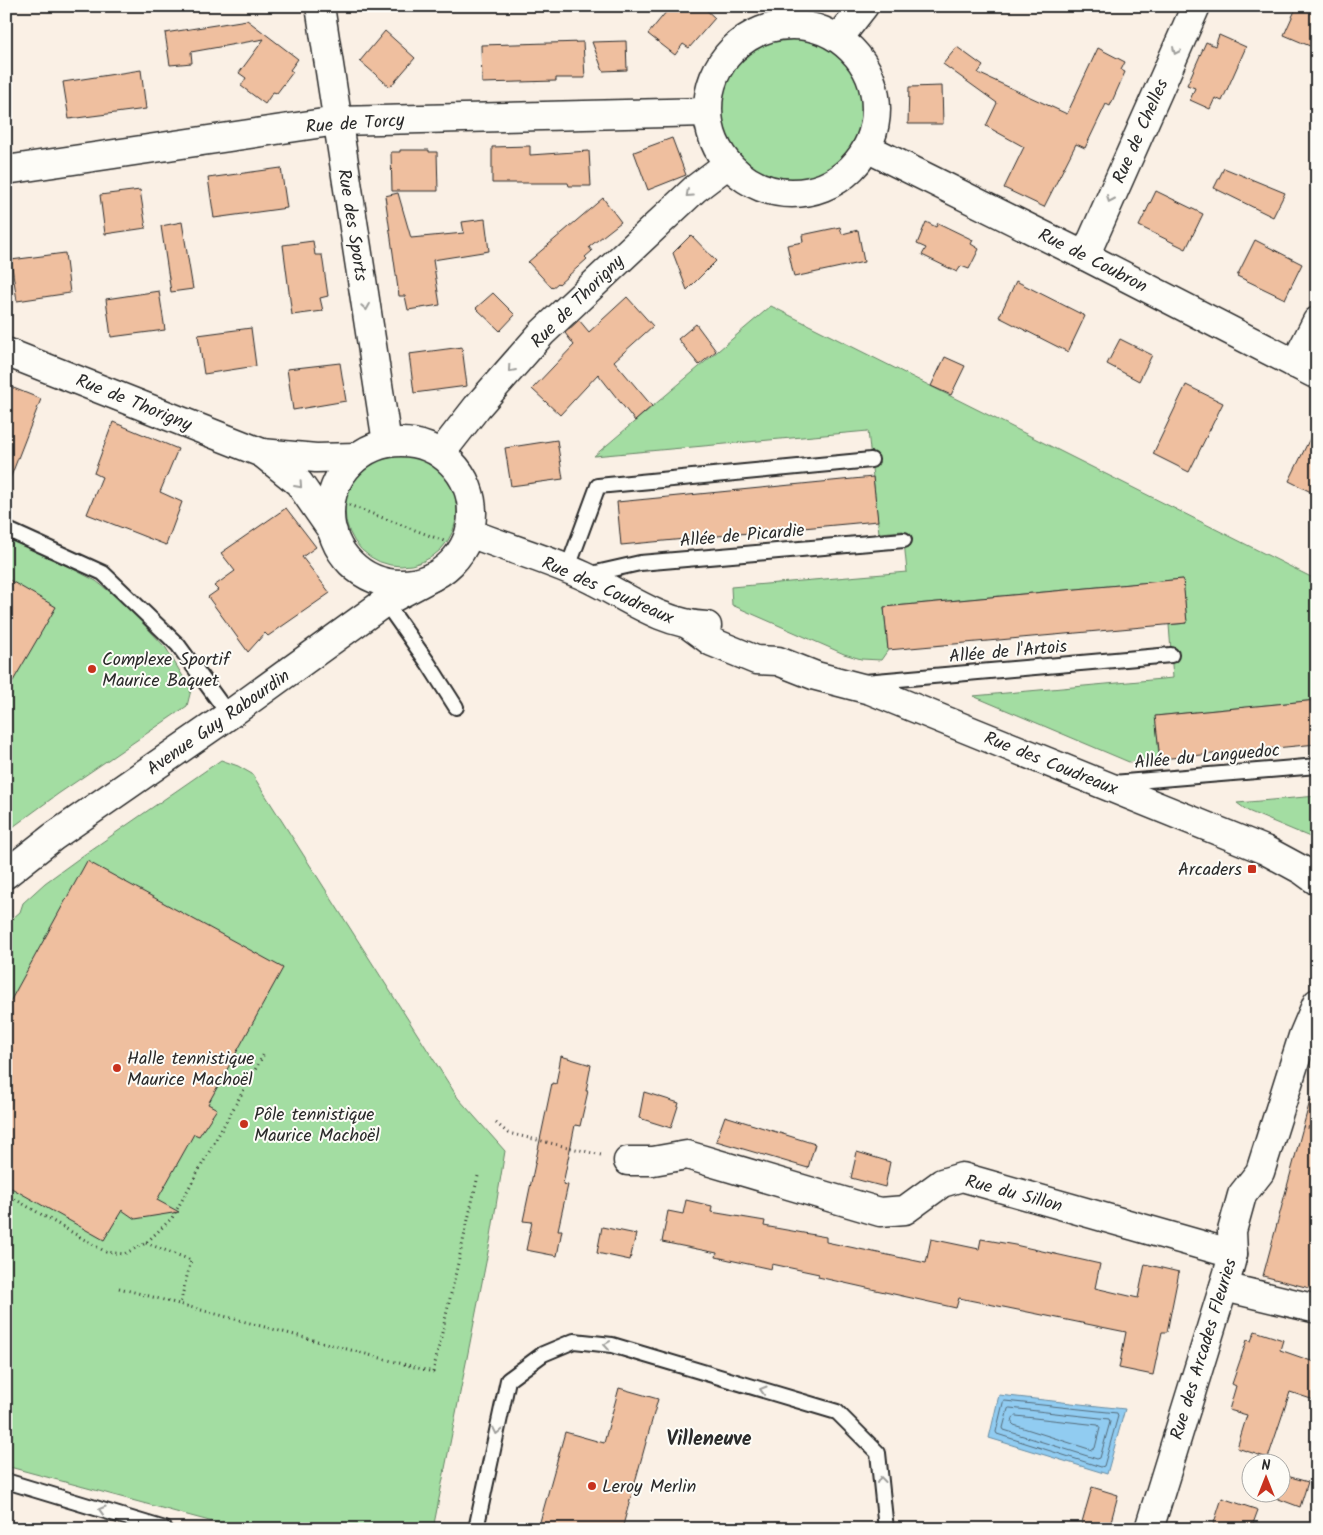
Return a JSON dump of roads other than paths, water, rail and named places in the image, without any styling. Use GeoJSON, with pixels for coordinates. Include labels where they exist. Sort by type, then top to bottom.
{"type":"FeatureCollection","features":[{"type":"Feature","properties":{"kind":"street","name":"Rue des Sports"},"geometry":{"type":"LineString","coordinates":[[320,6],[387,443]]}},
{"type":"Feature","properties":{"kind":"street"},"geometry":{"type":"LineString","coordinates":[[839,38],[864,6]]}},
{"type":"Feature","properties":{"kind":"street","name":"Rue de Chelles"},"geometry":{"type":"LineString","coordinates":[[1085,256],[1196,6]]}},
{"type":"Feature","properties":{"kind":"street"},"geometry":{"type":"LineString","coordinates":[[784,15],[839,38],[858,54],[871,76],[877,100],[876,125],[867,148],[851,170],[828,186],[802,193],[774,192],[749,181],[728,164],[713,140],[707,112],[710,87],[720,64],[737,44],[784,15]]}},
{"type":"Feature","properties":{"kind":"street","name":"Rue de Torcy"},"geometry":{"type":"LineString","coordinates":[[6,170],[337,121],[707,112]]}},
{"type":"Feature","properties":{"kind":"street","name":"Rue de Coubron"},"geometry":{"type":"LineString","coordinates":[[867,148],[1085,256],[1306,369]]}},
{"type":"Feature","properties":{"kind":"street","name":"Rue de Thorigny"},"geometry":{"type":"LineString","coordinates":[[441,453],[477,407],[542,333],[695,189],[728,164]]}},
{"type":"Feature","properties":{"kind":"street"},"geometry":{"type":"LineString","coordinates":[[1306,369],[1317,321]]}},
{"type":"Feature","properties":{"kind":"street","name":"Rue de Thorigny"},"geometry":{"type":"LineString","coordinates":[[6,352],[262,453],[316,458],[357,456]]}},
{"type":"Feature","properties":{"kind":"street"},"geometry":{"type":"LineString","coordinates":[[331,524],[331,498],[336,483],[345,468],[357,456],[371,448],[387,443],[405,441],[424,445],[441,453],[457,468],[468,488],[473,511],[464,544],[449,565],[432,577],[410,583],[388,583],[366,574],[348,560]]}},
{"type":"Feature","properties":{"kind":"street","name":"Rue de Thorigny"},"geometry":{"type":"LineString","coordinates":[[262,453],[299,483],[331,524],[339,547],[348,560]]}},
{"type":"Feature","properties":{"kind":"street","name":"Rue des Coudreaux"},"geometry":{"type":"LineString","coordinates":[[464,544],[576,573],[639,606],[668,619],[689,625],[712,642],[756,660],[778,661],[816,676],[849,683],[870,690],[1265,850],[1302,870],[1317,881]]}},
{"type":"Feature","properties":{"kind":"street"},"geometry":{"type":"LineString","coordinates":[[348,560],[385,602]]}},
{"type":"Feature","properties":{"kind":"street","name":"Avenue Guy Rabourdin"},"geometry":{"type":"LineString","coordinates":[[6,874],[53,837],[229,715],[385,602],[432,577]]}},
{"type":"Feature","properties":{"kind":"street","name":"Rue des Arcades Fleuries"},"geometry":{"type":"LineString","coordinates":[[1149,1529],[1224,1287],[1233,1254],[1232,1231],[1242,1195],[1260,1172],[1303,1036],[1317,1003]]}},
{"type":"Feature","properties":{"kind":"street","name":"Rue du Sillon"},"geometry":{"type":"LineString","coordinates":[[628,1161],[653,1160],[687,1154],[880,1212],[905,1210],[942,1183],[962,1177],[1233,1254]]}},
{"type":"Feature","properties":{"kind":"street"},"geometry":{"type":"LineString","coordinates":[[1224,1287],[1317,1309]]}},
{"type":"Feature","properties":{"kind":"lane"},"geometry":{"type":"LineString","coordinates":[[576,573],[598,486],[871,460]]}},
{"type":"Feature","properties":{"kind":"lane"},"geometry":{"type":"LineString","coordinates":[[6,529],[103,573],[178,645],[229,715]]}},
{"type":"Feature","properties":{"kind":"lane","name":"Allée de Picardie"},"geometry":{"type":"LineString","coordinates":[[576,573],[640,563],[904,540]]}},
{"type":"Feature","properties":{"kind":"lane"},"geometry":{"type":"LineString","coordinates":[[385,602],[456,707]]}},
{"type":"Feature","properties":{"kind":"lane","name":"Allée de l'Artois"},"geometry":{"type":"LineString","coordinates":[[849,683],[1171,655]]}},
{"type":"Feature","properties":{"kind":"lane","name":"Allée du Languedoc"},"geometry":{"type":"LineString","coordinates":[[1101,784],[1317,766]]}},
{"type":"Feature","properties":{"kind":"lane"},"geometry":{"type":"LineString","coordinates":[[476,1529],[508,1380],[543,1354],[574,1341],[612,1345],[837,1412],[878,1453],[886,1529]]}},
{"type":"Feature","properties":{"kind":"lane"},"geometry":{"type":"LineString","coordinates":[[6,1481],[165,1529]]}},
{"type":"Feature","properties":{"kind":"water"},"geometry":{"type":"Polygon","coordinates":[[[999,1395],[1125,1409],[1107,1474],[989,1438],[999,1395]]]}},
{"type":"Feature","properties":{"kind":"place","name":"Complexe Sportif Maurice Baquet"},"geometry":{"type":"Point","coordinates":[92,669]}},
{"type":"Feature","properties":{"kind":"place","name":"Arcaders"},"geometry":{"type":"Point","coordinates":[1252,869]}},
{"type":"Feature","properties":{"kind":"place","name":"Halle tennistique Maurice Machoël"},"geometry":{"type":"Point","coordinates":[117,1068]}},
{"type":"Feature","properties":{"kind":"place","name":"Pôle tennistique Maurice Machoël"},"geometry":{"type":"Point","coordinates":[244,1124]}},
{"type":"Feature","properties":{"kind":"place","name":"Leroy Merlin"},"geometry":{"type":"Point","coordinates":[592,1486]}},
{"type":"Feature","properties":{"kind":"district","name":"Villeneuve"},"geometry":{"type":"Point","coordinates":[709,1438]}}]}
